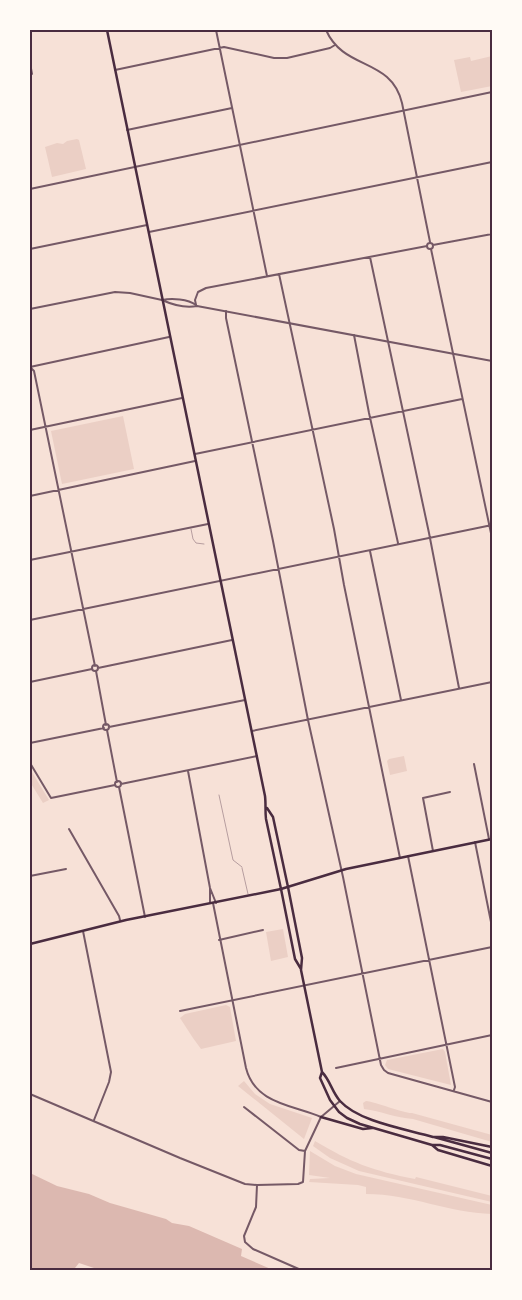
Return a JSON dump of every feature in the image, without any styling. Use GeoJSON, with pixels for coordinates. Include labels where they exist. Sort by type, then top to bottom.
{"type":"FeatureCollection","features":[{"type":"Feature","properties":{"kind":"main road"},"geometry":{"type":"LineString","coordinates":[[107,30],[256,756],[267,808],[272,817],[288,887],[302,956],[301,970],[322,1072],[340,1101],[365,1116],[492,1153]]}},
{"type":"Feature","properties":{"kind":"main road"},"geometry":{"type":"LineString","coordinates":[[267,808],[265,813],[280,889],[295,959],[301,970]]}},
{"type":"Feature","properties":{"kind":"main road"},"geometry":{"type":"LineString","coordinates":[[30,944],[120,922],[280,889],[341,871],[491,839]]}},
{"type":"Feature","properties":{"kind":"main road"},"geometry":{"type":"LineString","coordinates":[[322,1072],[320,1078],[323,1088],[334,1106],[348,1118],[373,1128],[432,1145],[440,1145],[492,1159]]}},
{"type":"Feature","properties":{"kind":"main road"},"geometry":{"type":"LineString","coordinates":[[321,1117],[363,1129],[373,1128]]}},
{"type":"Feature","properties":{"kind":"main road"},"geometry":{"type":"LineString","coordinates":[[433,1137],[443,1136],[492,1147]]}},
{"type":"Feature","properties":{"kind":"main road"},"geometry":{"type":"LineString","coordinates":[[432,1145],[438,1150],[492,1166]]}},
{"type":"Feature","properties":{"kind":"street"},"geometry":{"type":"LineString","coordinates":[[216,30],[267,276]]}},
{"type":"Feature","properties":{"kind":"street"},"geometry":{"type":"LineString","coordinates":[[326,30],[335,45],[352,58],[374,67],[390,79],[397,88],[430,242],[434,245]]}},
{"type":"Feature","properties":{"kind":"street"},"geometry":{"type":"LineString","coordinates":[[115,70],[220,48],[264,57],[281,58],[330,48],[335,45]]}},
{"type":"Feature","properties":{"kind":"street"},"geometry":{"type":"LineString","coordinates":[[30,63],[32,74]]}},
{"type":"Feature","properties":{"kind":"street"},"geometry":{"type":"LineString","coordinates":[[30,189],[492,92]]}},
{"type":"Feature","properties":{"kind":"street"},"geometry":{"type":"LineString","coordinates":[[127,130],[232,108]]}},
{"type":"Feature","properties":{"kind":"street"},"geometry":{"type":"LineString","coordinates":[[148,232],[492,162]]}},
{"type":"Feature","properties":{"kind":"street"},"geometry":{"type":"LineString","coordinates":[[30,249],[147,225]]}},
{"type":"Feature","properties":{"kind":"street"},"geometry":{"type":"LineString","coordinates":[[431,249],[434,245],[491,234],[492,240]]}},
{"type":"Feature","properties":{"kind":"street"},"geometry":{"type":"LineString","coordinates":[[196,306],[196,296],[203,289],[427,246],[430,242]]}},
{"type":"Feature","properties":{"kind":"street"},"geometry":{"type":"LineString","coordinates":[[427,246],[431,249],[462,399],[491,525],[492,538]]}},
{"type":"Feature","properties":{"kind":"street"},"geometry":{"type":"LineString","coordinates":[[370,257],[430,538],[459,688]]}},
{"type":"Feature","properties":{"kind":"street"},"geometry":{"type":"LineString","coordinates":[[279,274],[339,556],[400,858]]}},
{"type":"Feature","properties":{"kind":"street"},"geometry":{"type":"LineString","coordinates":[[30,309],[105,293],[130,293],[184,306],[226,311],[492,361]]}},
{"type":"Feature","properties":{"kind":"street"},"geometry":{"type":"LineString","coordinates":[[162,300],[171,298],[192,302],[196,306]]}},
{"type":"Feature","properties":{"kind":"street"},"geometry":{"type":"LineString","coordinates":[[226,311],[308,720],[382,1068],[388,1073],[492,1102]]}},
{"type":"Feature","properties":{"kind":"street"},"geometry":{"type":"LineString","coordinates":[[354,336],[398,544]]}},
{"type":"Feature","properties":{"kind":"street"},"geometry":{"type":"LineString","coordinates":[[30,367],[170,337]]}},
{"type":"Feature","properties":{"kind":"street"},"geometry":{"type":"LineString","coordinates":[[30,367],[34,371],[95,666],[98,668]]}},
{"type":"Feature","properties":{"kind":"street"},"geometry":{"type":"LineString","coordinates":[[30,430],[182,398]]}},
{"type":"Feature","properties":{"kind":"street"},"geometry":{"type":"LineString","coordinates":[[194,454],[462,399]]}},
{"type":"Feature","properties":{"kind":"street"},"geometry":{"type":"LineString","coordinates":[[30,496],[196,461]]}},
{"type":"Feature","properties":{"kind":"street"},"geometry":{"type":"LineString","coordinates":[[30,560],[208,524]]}},
{"type":"Feature","properties":{"kind":"street"},"geometry":{"type":"LineString","coordinates":[[30,620],[491,525]]}},
{"type":"Feature","properties":{"kind":"street"},"geometry":{"type":"LineString","coordinates":[[370,550],[401,700]]}},
{"type":"Feature","properties":{"kind":"street"},"geometry":{"type":"LineString","coordinates":[[84,614],[88,608]]}},
{"type":"Feature","properties":{"kind":"street"},"geometry":{"type":"LineString","coordinates":[[109,727],[106,724],[96,671],[98,668],[232,640]]}},
{"type":"Feature","properties":{"kind":"street"},"geometry":{"type":"LineString","coordinates":[[30,682],[92,669],[95,666]]}},
{"type":"Feature","properties":{"kind":"street"},"geometry":{"type":"LineString","coordinates":[[92,669],[96,671]]}},
{"type":"Feature","properties":{"kind":"street"},"geometry":{"type":"LineString","coordinates":[[252,732],[492,682]]}},
{"type":"Feature","properties":{"kind":"street"},"geometry":{"type":"LineString","coordinates":[[107,730],[109,727],[245,700]]}},
{"type":"Feature","properties":{"kind":"street"},"geometry":{"type":"LineString","coordinates":[[104,728],[106,724]]}},
{"type":"Feature","properties":{"kind":"street"},"geometry":{"type":"LineString","coordinates":[[30,743],[104,728],[107,730],[118,782],[121,784],[256,756]]}},
{"type":"Feature","properties":{"kind":"street"},"geometry":{"type":"LineString","coordinates":[[30,763],[49,795],[53,798],[115,785],[118,782]]}},
{"type":"Feature","properties":{"kind":"street"},"geometry":{"type":"LineString","coordinates":[[474,764],[491,839]]}},
{"type":"Feature","properties":{"kind":"street"},"geometry":{"type":"LineString","coordinates":[[188,771],[219,940],[246,1068],[253,1085],[261,1093],[277,1102],[321,1117]]}},
{"type":"Feature","properties":{"kind":"street"},"geometry":{"type":"LineString","coordinates":[[121,784],[119,787],[145,917]]}},
{"type":"Feature","properties":{"kind":"street"},"geometry":{"type":"LineString","coordinates":[[115,785],[119,787]]}},
{"type":"Feature","properties":{"kind":"street"},"geometry":{"type":"LineString","coordinates":[[433,851],[423,798],[450,792]]}},
{"type":"Feature","properties":{"kind":"street"},"geometry":{"type":"LineString","coordinates":[[69,829],[119,916],[120,922]]}},
{"type":"Feature","properties":{"kind":"street"},"geometry":{"type":"LineString","coordinates":[[475,842],[492,927]]}},
{"type":"Feature","properties":{"kind":"street"},"geometry":{"type":"LineString","coordinates":[[408,856],[447,1045],[454,1090]]}},
{"type":"Feature","properties":{"kind":"street"},"geometry":{"type":"LineString","coordinates":[[30,876],[66,868]]}},
{"type":"Feature","properties":{"kind":"street"},"geometry":{"type":"LineString","coordinates":[[210,888],[213,903]]}},
{"type":"Feature","properties":{"kind":"street"},"geometry":{"type":"LineString","coordinates":[[219,940],[263,930]]}},
{"type":"Feature","properties":{"kind":"street"},"geometry":{"type":"LineString","coordinates":[[82,931],[111,1072],[94,1121]]}},
{"type":"Feature","properties":{"kind":"street"},"geometry":{"type":"LineString","coordinates":[[180,1011],[492,947]]}},
{"type":"Feature","properties":{"kind":"street"},"geometry":{"type":"LineString","coordinates":[[336,1068],[492,1035]]}},
{"type":"Feature","properties":{"kind":"street"},"geometry":{"type":"LineString","coordinates":[[30,1094],[245,1184],[257,1185],[302,1183],[304,1180],[305,1151],[321,1117],[340,1101]]}},
{"type":"Feature","properties":{"kind":"street"},"geometry":{"type":"LineString","coordinates":[[244,1108],[299,1150],[305,1151]]}},
{"type":"Feature","properties":{"kind":"street"},"geometry":{"type":"LineString","coordinates":[[257,1185],[256,1207],[244,1236],[245,1242],[253,1248],[301,1270]]}},
{"type":"Feature","properties":{"kind":"lane"},"geometry":{"type":"LineString","coordinates":[[191,527],[193,539],[196,543],[204,544]]}},
{"type":"Feature","properties":{"kind":"lane"},"geometry":{"type":"LineString","coordinates":[[219,795],[233,860],[242,867]]}},
{"type":"Feature","properties":{"kind":"lane"},"geometry":{"type":"LineString","coordinates":[[241,862],[249,896]]}},
{"type":"Feature","properties":{"kind":"shaded area"},"geometry":{"type":"Polygon","coordinates":[[[492,56],[492,86],[461,92],[454,60],[470,57],[471,61],[492,56]]]}},
{"type":"Feature","properties":{"kind":"shaded area"},"geometry":{"type":"Polygon","coordinates":[[[79,140],[86,169],[52,177],[45,147],[79,140]]]}},
{"type":"Feature","properties":{"kind":"shaded area"},"geometry":{"type":"Polygon","coordinates":[[[123,416],[134,469],[62,484],[51,431],[123,416]]]}},
{"type":"Feature","properties":{"kind":"shaded area"},"geometry":{"type":"Polygon","coordinates":[[[404,756],[407,771],[390,775],[387,761],[404,756]]]}},
{"type":"Feature","properties":{"kind":"shaded area"},"geometry":{"type":"Polygon","coordinates":[[[30,769],[49,800],[43,803],[30,782],[30,769]]]}},
{"type":"Feature","properties":{"kind":"shaded area"},"geometry":{"type":"Polygon","coordinates":[[[283,929],[288,957],[271,961],[266,932],[283,929]]]}},
{"type":"Feature","properties":{"kind":"shaded area"},"geometry":{"type":"Polygon","coordinates":[[[226,1005],[230,1007],[236,1041],[201,1049],[180,1018],[185,1014],[226,1005]]]}},
{"type":"Feature","properties":{"kind":"shaded area"},"geometry":{"type":"Polygon","coordinates":[[[443,1049],[451,1085],[388,1069],[385,1065],[387,1060],[443,1049]]]}},
{"type":"Feature","properties":{"kind":"shaded area"},"geometry":{"type":"Polygon","coordinates":[[[244,1081],[255,1094],[270,1104],[312,1118],[304,1139],[238,1086],[244,1081]]]}},
{"type":"Feature","properties":{"kind":"shaded area"},"geometry":{"type":"Polygon","coordinates":[[[366,1101],[492,1135],[492,1142],[413,1119],[364,1109],[363,1103],[366,1101]]]}},
{"type":"Feature","properties":{"kind":"shaded area"},"geometry":{"type":"Polygon","coordinates":[[[315,1141],[339,1155],[374,1169],[415,1179],[416,1177],[492,1196],[492,1202],[359,1171],[330,1158],[313,1146],[315,1141]]]}},
{"type":"Feature","properties":{"kind":"shaded area"},"geometry":{"type":"Polygon","coordinates":[[[310,1151],[335,1166],[356,1174],[492,1205],[492,1214],[476,1213],[399,1197],[366,1194],[366,1187],[358,1185],[309,1182],[310,1179],[330,1178],[309,1175],[310,1151]]]}},
{"type":"Feature","properties":{"kind":"shaded area"},"geometry":{"type":"Polygon","coordinates":[[[30,1173],[57,1186],[89,1194],[110,1203],[166,1219],[172,1223],[189,1226],[242,1249],[241,1256],[273,1270],[100,1270],[79,1263],[75,1268],[69,1270],[30,1270],[30,1173]]]}}]}
